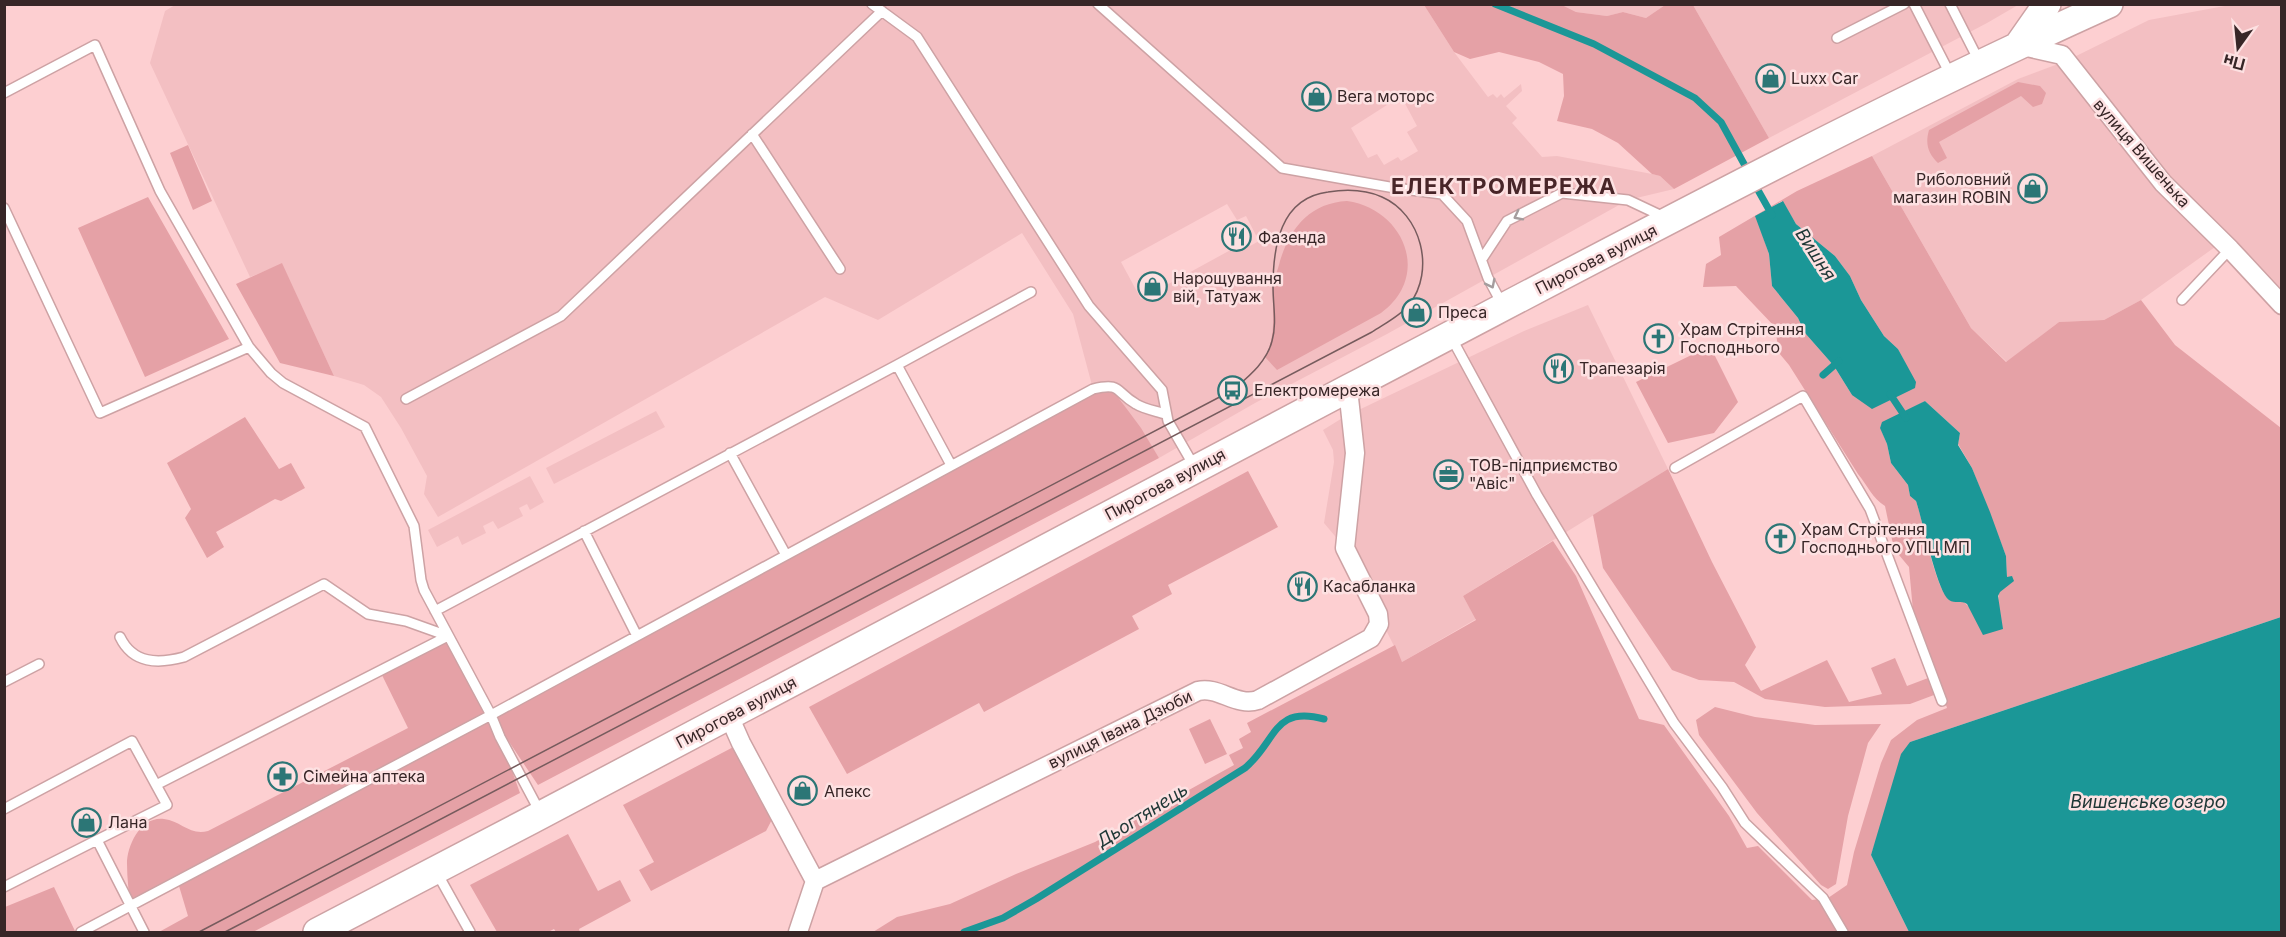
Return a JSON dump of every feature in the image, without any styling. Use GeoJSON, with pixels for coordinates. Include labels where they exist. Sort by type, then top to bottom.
{"type":"FeatureCollection","features":[{"type":"Feature","properties":{"kind":"main road"},"geometry":{"type":"LineString","coordinates":[[2019,45],[2047,4]]}},
{"type":"Feature","properties":{"kind":"main road","name":"Пирогова вулиця"},"geometry":{"type":"LineString","coordinates":[[2019,45],[2067,4]]}},
{"type":"Feature","properties":{"kind":"main road","name":"Пирогова вулиця"},"geometry":{"type":"LineString","coordinates":[[317,933],[1195,468],[1679,216],[1952,78],[2109,4]]}},
{"type":"Feature","properties":{"kind":"street","name":"вулиця Вишенька"},"geometry":{"type":"LineString","coordinates":[[2019,45],[2062,55],[2163,183],[2230,249],[2282,305]]}},
{"type":"Feature","properties":{"kind":"street","name":"вулиця Івана Дзюби"},"geometry":{"type":"LineString","coordinates":[[815,881],[1198,691],[1212,690],[1241,702],[1258,700],[1371,638],[1379,624],[1378,614],[1344,548],[1355,453],[1348,389]]}},
{"type":"Feature","properties":{"kind":"street"},"geometry":{"type":"LineString","coordinates":[[729,716],[741,743],[815,881],[798,933]]}},
{"type":"Feature","properties":{"kind":"lane"},"geometry":{"type":"LineString","coordinates":[[872,4],[917,37],[1089,306],[1162,390],[1165,414],[1195,468]]}},
{"type":"Feature","properties":{"kind":"lane"},"geometry":{"type":"LineString","coordinates":[[1098,4],[1282,168],[1442,194],[1467,220],[1488,278],[1504,307]]}},
{"type":"Feature","properties":{"kind":"lane"},"geometry":{"type":"LineString","coordinates":[[1837,38],[1904,4]]}},
{"type":"Feature","properties":{"kind":"lane"},"geometry":{"type":"LineString","coordinates":[[1914,4],[1952,78]]}},
{"type":"Feature","properties":{"kind":"lane"},"geometry":{"type":"LineString","coordinates":[[1950,4],[1981,64]]}},
{"type":"Feature","properties":{"kind":"lane"},"geometry":{"type":"LineString","coordinates":[[406,399],[561,316],[882,11]]}},
{"type":"Feature","properties":{"kind":"lane"},"geometry":{"type":"LineString","coordinates":[[4,93],[95,45],[160,191],[249,347],[271,373],[283,383],[364,427],[414,526],[421,580],[435,611],[541,815]]}},
{"type":"Feature","properties":{"kind":"lane"},"geometry":{"type":"LineString","coordinates":[[753,134],[840,269]]}},
{"type":"Feature","properties":{"kind":"lane"},"geometry":{"type":"LineString","coordinates":[[1482,259],[1507,221],[1562,193],[1628,200],[1679,216]]}},
{"type":"Feature","properties":{"kind":"lane"},"geometry":{"type":"LineString","coordinates":[[4,208],[100,413],[249,347]]}},
{"type":"Feature","properties":{"kind":"lane"},"geometry":{"type":"LineString","coordinates":[[2182,300],[2230,249]]}},
{"type":"Feature","properties":{"kind":"lane"},"geometry":{"type":"LineString","coordinates":[[435,611],[1031,292]]}},
{"type":"Feature","properties":{"kind":"lane"},"geometry":{"type":"LineString","coordinates":[[1450,335],[1537,495],[1674,723],[1722,787],[1745,824],[1822,898],[1843,933]]}},
{"type":"Feature","properties":{"kind":"lane"},"geometry":{"type":"LineString","coordinates":[[897,365],[951,465]]}},
{"type":"Feature","properties":{"kind":"lane"},"geometry":{"type":"LineString","coordinates":[[81,933],[491,715],[1093,389],[1109,385],[1120,390],[1136,404],[1165,414]]}},
{"type":"Feature","properties":{"kind":"lane"},"geometry":{"type":"LineString","coordinates":[[1675,468],[1803,396],[1870,509],[1942,701]]}},
{"type":"Feature","properties":{"kind":"lane"},"geometry":{"type":"LineString","coordinates":[[730,453],[786,555]]}},
{"type":"Feature","properties":{"kind":"lane"},"geometry":{"type":"LineString","coordinates":[[584,531],[637,636]]}},
{"type":"Feature","properties":{"kind":"lane"},"geometry":{"type":"LineString","coordinates":[[120,637],[124,645],[136,656],[150,662],[167,662],[184,657],[324,584],[368,614],[405,621],[448,636]]}},
{"type":"Feature","properties":{"kind":"lane"},"geometry":{"type":"LineString","coordinates":[[156,785],[448,636]]}},
{"type":"Feature","properties":{"kind":"lane"},"geometry":{"type":"LineString","coordinates":[[4,682],[39,664]]}},
{"type":"Feature","properties":{"kind":"lane"},"geometry":{"type":"LineString","coordinates":[[4,808],[132,741],[167,805],[4,887]]}},
{"type":"Feature","properties":{"kind":"lane"},"geometry":{"type":"LineString","coordinates":[[97,840],[144,933]]}},
{"type":"Feature","properties":{"kind":"lane"},"geometry":{"type":"LineString","coordinates":[[436,871],[470,933]]}},
{"type":"Feature","properties":{"kind":"shaded area"},"geometry":{"type":"Polygon","coordinates":[[[175,5],[1424,5],[1454,52],[1488,97],[1493,94],[1497,98],[1501,94],[1504,98],[1521,84],[1522,91],[1506,106],[1517,118],[1512,123],[1542,157],[1557,156],[1652,174],[1660,176],[1674,189],[1628,200],[1387,334],[1255,403],[1159,458],[1117,395],[1093,389],[1073,314],[1022,233],[878,320],[825,297],[438,517],[424,494],[427,476],[401,428],[381,397],[364,385],[334,376],[282,264],[250,277],[150,63],[165,11],[175,5]],[[1401,96],[1351,128],[1368,158],[1377,154],[1384,165],[1398,157],[1401,161],[1418,151],[1407,132],[1417,126],[1401,96]],[[1227,204],[1121,262],[1141,299],[1247,241],[1250,246],[1259,241],[1246,216],[1237,220],[1227,204]]]}},
{"type":"Feature","properties":{"kind":"shaded area"},"geometry":{"type":"Polygon","coordinates":[[[1424,5],[1562,5],[1576,12],[1607,16],[1623,12],[1646,18],[1665,5],[1693,5],[1769,138],[1674,189],[1660,176],[1652,174],[1618,143],[1592,129],[1557,121],[1564,96],[1563,74],[1539,62],[1499,52],[1470,59],[1454,52],[1424,5]]]}},
{"type":"Feature","properties":{"kind":"shaded area"},"geometry":{"type":"Polygon","coordinates":[[[1562,5],[1665,5],[1646,18],[1623,12],[1607,16],[1576,12],[1562,5]]]}},
{"type":"Feature","properties":{"kind":"shaded area"},"geometry":{"type":"Polygon","coordinates":[[[1693,5],[2018,5],[1769,138],[1693,5]]]}},
{"type":"Feature","properties":{"kind":"shaded area"},"geometry":{"type":"Polygon","coordinates":[[[2230,5],[2281,5],[2281,306],[2222,242],[2141,300],[2104,320],[2059,322],[2007,362],[1971,328],[1872,156],[2018,79],[2066,61],[2149,20],[2230,5]]]}},
{"type":"Feature","properties":{"kind":"shaded area"},"geometry":{"type":"Polygon","coordinates":[[[2018,82],[2040,86],[2046,93],[2042,104],[2033,107],[2021,96],[1939,142],[1947,158],[1938,163],[1928,148],[1929,130],[2018,82]]]}},
{"type":"Feature","properties":{"kind":"shaded area"},"geometry":{"type":"Polygon","coordinates":[[[188,145],[212,201],[193,210],[170,153],[188,145]]]}},
{"type":"Feature","properties":{"kind":"shaded area"},"geometry":{"type":"Polygon","coordinates":[[[1872,156],[1971,328],[2006,362],[2059,322],[2104,320],[2141,300],[2175,345],[2281,428],[2281,617],[1910,742],[1871,855],[1909,932],[873,932],[897,917],[950,904],[1095,842],[1234,765],[1229,755],[1243,748],[1239,739],[1251,732],[1247,723],[1395,645],[1402,662],[1476,620],[1463,596],[1553,541],[1576,576],[1639,719],[1664,725],[1729,816],[1747,848],[1758,846],[1812,900],[1828,898],[1847,885],[1854,852],[1881,763],[1891,740],[1917,720],[1947,708],[1942,692],[1910,704],[1825,707],[1765,699],[1734,682],[1699,680],[1672,670],[1603,568],[1593,515],[1668,469],[1756,647],[1745,665],[1761,691],[1827,660],[1849,702],[1882,694],[1871,668],[1895,658],[1907,686],[1936,675],[1915,633],[1909,567],[1894,549],[1885,506],[1873,496],[1779,353],[1775,327],[1736,286],[1703,287],[1706,264],[1721,255],[1719,237],[1797,191],[1872,156]],[[1782,201],[1756,216],[1769,254],[1772,286],[1798,318],[1805,333],[1834,366],[1852,395],[1905,363],[1898,349],[1884,336],[1861,300],[1850,276],[1835,256],[1796,224],[1782,201]],[[1925,401],[1880,427],[1891,463],[1908,485],[1910,496],[1916,501],[1934,569],[1944,593],[1949,599],[1963,601],[1971,609],[1998,601],[1999,592],[2007,577],[2006,556],[1972,468],[1958,444],[1960,433],[1925,401]]]}},
{"type":"Feature","properties":{"kind":"shaded area"},"geometry":{"type":"Polygon","coordinates":[[[148,197],[229,339],[145,377],[78,228],[148,197]]]}},
{"type":"Feature","properties":{"kind":"shaded area"},"geometry":{"type":"Polygon","coordinates":[[[1347,201],[1367,207],[1384,217],[1396,230],[1404,246],[1408,263],[1405,281],[1397,298],[1381,313],[1277,370],[1265,357],[1273,332],[1273,285],[1284,249],[1296,228],[1312,212],[1334,203],[1347,201]]]}},
{"type":"Feature","properties":{"kind":"shaded area"},"geometry":{"type":"Polygon","coordinates":[[[282,263],[334,376],[280,363],[236,284],[282,263]]]}},
{"type":"Feature","properties":{"kind":"shaded area"},"geometry":{"type":"Polygon","coordinates":[[[1588,305],[1668,469],[1463,596],[1476,619],[1402,662],[1345,548],[1324,523],[1334,462],[1333,450],[1323,430],[1344,417],[1524,331],[1588,305]]]}},
{"type":"Feature","properties":{"kind":"shaded area"},"geometry":{"type":"Polygon","coordinates":[[[1710,346],[1738,402],[1714,433],[1668,443],[1636,382],[1710,346]]]}},
{"type":"Feature","properties":{"kind":"shaded area"},"geometry":{"type":"Polygon","coordinates":[[[1109,385],[1141,428],[1159,458],[538,785],[493,718],[520,793],[253,932],[159,932],[188,916],[179,886],[433,747],[130,907],[128,856],[137,833],[149,822],[164,819],[196,832],[208,831],[408,728],[380,671],[448,636],[491,714],[1109,385]]]}},
{"type":"Feature","properties":{"kind":"shaded area"},"geometry":{"type":"Polygon","coordinates":[[[656,411],[665,427],[554,484],[546,468],[656,411]]]}},
{"type":"Feature","properties":{"kind":"shaded area"},"geometry":{"type":"Polygon","coordinates":[[[245,417],[279,469],[291,463],[305,488],[281,501],[275,499],[216,532],[224,547],[207,558],[185,518],[191,509],[167,463],[245,417]]]}},
{"type":"Feature","properties":{"kind":"shaded area"},"geometry":{"type":"Polygon","coordinates":[[[1248,471],[1278,527],[1168,585],[1172,594],[1132,616],[1139,629],[984,712],[979,703],[847,774],[809,707],[1248,471]]]}},
{"type":"Feature","properties":{"kind":"shaded area"},"geometry":{"type":"Polygon","coordinates":[[[530,476],[544,502],[530,510],[527,504],[519,508],[523,516],[498,529],[493,521],[483,526],[486,533],[462,545],[458,536],[437,547],[428,530],[530,476]]]}},
{"type":"Feature","properties":{"kind":"shaded area"},"geometry":{"type":"Polygon","coordinates":[[[1715,707],[1755,717],[1815,725],[1881,724],[1868,743],[1848,816],[1836,884],[1828,889],[1821,885],[1757,813],[1699,735],[1696,720],[1715,707]]]}},
{"type":"Feature","properties":{"kind":"shaded area"},"geometry":{"type":"Polygon","coordinates":[[[1210,719],[1227,754],[1205,764],[1189,729],[1210,719]]]}},
{"type":"Feature","properties":{"kind":"shaded area"},"geometry":{"type":"Polygon","coordinates":[[[741,743],[777,810],[766,831],[651,891],[639,870],[654,862],[623,805],[741,743]]]}},
{"type":"Feature","properties":{"kind":"shaded area"},"geometry":{"type":"Polygon","coordinates":[[[568,834],[598,891],[620,880],[631,901],[579,929],[580,932],[556,932],[554,929],[548,932],[497,932],[470,885],[568,834]]]}},
{"type":"Feature","properties":{"kind":"shaded area"},"geometry":{"type":"Polygon","coordinates":[[[54,887],[75,931],[5,932],[5,907],[54,887]]]}},
{"type":"Feature","properties":{"kind":"water"},"geometry":{"type":"Polygon","coordinates":[[[1783,201],[1796,224],[1835,256],[1850,276],[1861,300],[1884,336],[1898,349],[1916,382],[1915,388],[1872,409],[1852,395],[1834,366],[1805,333],[1798,318],[1772,286],[1769,254],[1755,216],[1783,201]]]}},
{"type":"Feature","properties":{"kind":"water"},"geometry":{"type":"Polygon","coordinates":[[[1925,401],[1960,433],[1958,445],[1972,468],[1990,512],[2006,556],[2007,577],[2012,576],[2014,581],[1998,596],[2003,629],[1983,635],[1967,604],[1951,601],[1944,594],[1916,501],[1910,496],[1908,485],[1891,463],[1887,444],[1880,428],[1882,422],[1925,401]]]}},
{"type":"Feature","properties":{"kind":"water","name":"Вишенське озеро"},"geometry":{"type":"Polygon","coordinates":[[[2281,617],[2281,932],[1909,932],[1871,855],[1901,754],[1910,742],[2281,617]]]}},
{"type":"Feature","properties":{"kind":"waterway","name":"Вишня"},"geometry":{"type":"LineString","coordinates":[[1495,4],[1594,44],[1695,98],[1721,122],[1749,173]]}},
{"type":"Feature","properties":{"kind":"waterway","name":"Вишня"},"geometry":{"type":"LineString","coordinates":[[1754,183],[1772,215]]}},
{"type":"Feature","properties":{"kind":"waterway"},"geometry":{"type":"LineString","coordinates":[[1823,375],[1839,361]]}},
{"type":"Feature","properties":{"kind":"waterway","name":"Вишня"},"geometry":{"type":"LineString","coordinates":[[1890,394],[1906,418]]}},
{"type":"Feature","properties":{"kind":"waterway","name":"Дьогтянець"},"geometry":{"type":"LineString","coordinates":[[964,932],[1003,918],[1036,899],[1245,768],[1285,721],[1307,716],[1324,719]]}},
{"type":"Feature","properties":{"kind":"tram line"},"geometry":{"type":"LineString","coordinates":[[199,932],[1233,390],[1256,368],[1270,349],[1274,328],[1273,272],[1278,241],[1282,227],[1290,214],[1299,204],[1312,196],[1349,190],[1375,194],[1395,205],[1415,229],[1423,260],[1422,276],[1417,291],[1405,309],[1372,332],[225,932]]}},
{"type":"Feature","properties":{"kind":"place","name":"Luxx Car"},"geometry":{"type":"Point","coordinates":[1770,78]}},
{"type":"Feature","properties":{"kind":"place","name":"Вега моторс"},"geometry":{"type":"Point","coordinates":[1316,96]}},
{"type":"Feature","properties":{"kind":"place","name":"Риболовний магазин ROBIN"},"geometry":{"type":"Point","coordinates":[2032,188]}},
{"type":"Feature","properties":{"kind":"place","name":"Фазенда"},"geometry":{"type":"Point","coordinates":[1237,237]}},
{"type":"Feature","properties":{"kind":"place","name":"Нарощування вій, Татуаж"},"geometry":{"type":"Point","coordinates":[1152,287]}},
{"type":"Feature","properties":{"kind":"place","name":"Преса"},"geometry":{"type":"Point","coordinates":[1417,312]}},
{"type":"Feature","properties":{"kind":"place","name":"Храм Стрітення Господнього"},"geometry":{"type":"Point","coordinates":[1659,338]}},
{"type":"Feature","properties":{"kind":"place","name":"Трапезарія"},"geometry":{"type":"Point","coordinates":[1558,368]}},
{"type":"Feature","properties":{"kind":"place","name":"Електромережа"},"geometry":{"type":"Point","coordinates":[1233,390]}},
{"type":"Feature","properties":{"kind":"place","name":"ТОВ-підприємство \"Авіс\""},"geometry":{"type":"Point","coordinates":[1448,474]}},
{"type":"Feature","properties":{"kind":"place","name":"Храм Стрітення Господнього УПЦ МП"},"geometry":{"type":"Point","coordinates":[1780,538]}},
{"type":"Feature","properties":{"kind":"place","name":"Касабланка"},"geometry":{"type":"Point","coordinates":[1302,586]}},
{"type":"Feature","properties":{"kind":"place","name":"Сімейна аптека"},"geometry":{"type":"Point","coordinates":[282,776]}},
{"type":"Feature","properties":{"kind":"place","name":"Апекс"},"geometry":{"type":"Point","coordinates":[803,791]}},
{"type":"Feature","properties":{"kind":"place","name":"Лана"},"geometry":{"type":"Point","coordinates":[87,822]}},
{"type":"Feature","properties":{"kind":"district","name":"ЕЛЕКТРОМЕРЕЖА"},"geometry":{"type":"Point","coordinates":[1504,186]}}]}
